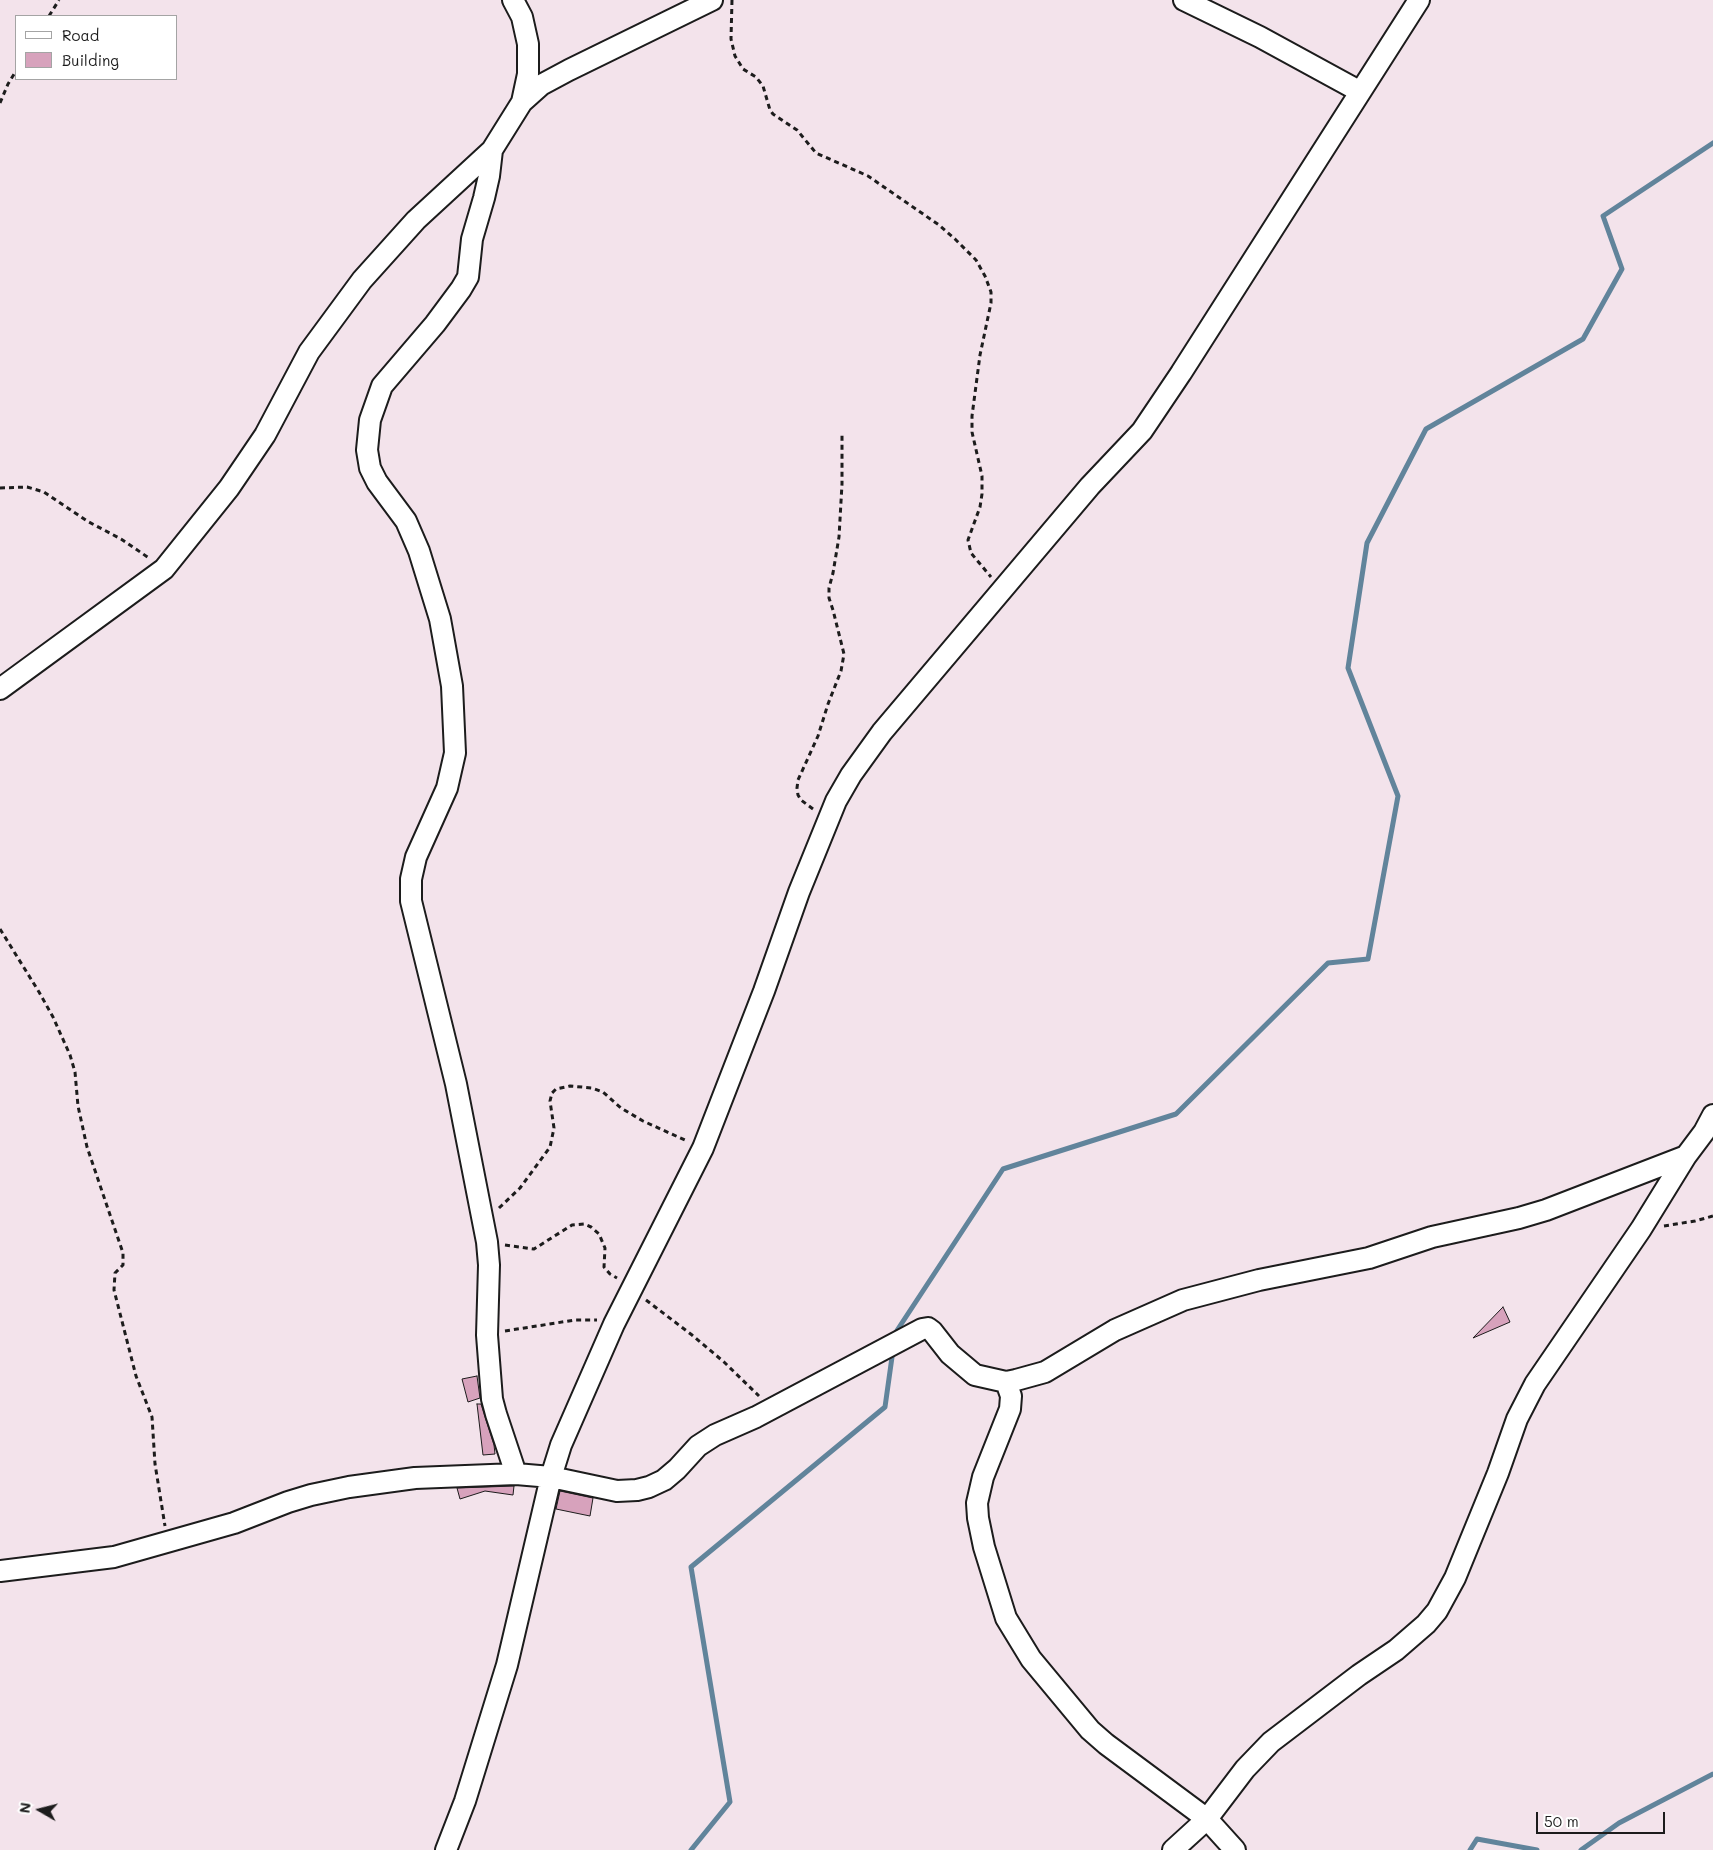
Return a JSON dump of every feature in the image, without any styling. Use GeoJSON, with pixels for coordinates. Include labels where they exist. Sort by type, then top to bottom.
{"type":"FeatureCollection","features":[{"type":"Feature","properties":{"kind":"street"},"geometry":{"type":"LineString","coordinates":[[513,0],[522,17],[528,44],[528,74],[522,102]]}},
{"type":"Feature","properties":{"kind":"street"},"geometry":{"type":"LineString","coordinates":[[0,689],[164,569],[229,488],[265,435],[309,352],[362,280],[416,220],[492,150],[522,102],[541,85],[712,0]]}},
{"type":"Feature","properties":{"kind":"street"},"geometry":{"type":"LineString","coordinates":[[1184,0],[1260,37],[1359,91]]}},
{"type":"Feature","properties":{"kind":"street"},"geometry":{"type":"LineString","coordinates":[[446,1850],[464,1800],[507,1664],[551,1477],[561,1445],[614,1324],[703,1148],[764,991],[799,892],[836,801],[850,775],[882,732],[1090,486],[1142,431],[1418,0]]}},
{"type":"Feature","properties":{"kind":"street"},"geometry":{"type":"LineString","coordinates":[[492,150],[484,198],[472,239],[468,277],[435,324],[382,386],[370,420],[367,450],[370,468],[377,482],[406,521],[420,551],[440,619],[452,686],[455,753],[447,788],[416,857],[411,879],[411,900],[456,1084],[486,1236],[489,1265],[487,1335],[492,1399],[516,1474]]}},
{"type":"Feature","properties":{"kind":"street"},"geometry":{"type":"LineString","coordinates":[[1173,1850],[1207,1819],[1245,1769],[1271,1742],[1359,1675],[1396,1650],[1426,1624],[1437,1611],[1455,1578],[1498,1473],[1517,1419],[1531,1391],[1641,1229],[1713,1115]]}},
{"type":"Feature","properties":{"kind":"street"},"geometry":{"type":"LineString","coordinates":[[0,1572],[114,1557],[234,1523],[311,1495],[349,1487],[415,1478],[516,1474],[551,1477],[617,1490],[637,1490],[664,1480],[678,1469],[698,1446],[715,1435],[772,1409],[922,1328],[928,1328],[932,1331],[950,1354],[975,1375],[1006,1382],[1045,1372],[1115,1330],[1183,1300],[1260,1280],[1369,1258],[1432,1236],[1519,1218],[1546,1210],[1686,1156]]}},
{"type":"Feature","properties":{"kind":"street"},"geometry":{"type":"LineString","coordinates":[[1006,1382],[1011,1396],[1010,1409],[983,1476],[977,1504],[984,1547],[1006,1618],[1031,1659],[1090,1730],[1207,1819],[1235,1850]]}},
{"type":"Feature","properties":{"kind":"path"},"geometry":{"type":"LineString","coordinates":[[50,15],[59,0]]}},
{"type":"Feature","properties":{"kind":"path"},"geometry":{"type":"LineString","coordinates":[[732,0],[731,39],[735,56],[743,68],[763,86],[773,114],[797,130],[816,153],[873,180],[939,225],[976,260],[985,276],[991,292],[991,304],[980,355],[972,416],[972,432],[982,476],[982,494],[980,507],[968,540],[971,553],[1003,590]]}},
{"type":"Feature","properties":{"kind":"path"},"geometry":{"type":"LineString","coordinates":[[0,103],[15,73]]}},
{"type":"Feature","properties":{"kind":"path"},"geometry":{"type":"LineString","coordinates":[[828,819],[801,800],[797,788],[798,780],[818,736],[843,663],[842,641],[829,598],[829,588],[839,538],[842,432]]}},
{"type":"Feature","properties":{"kind":"path"},"geometry":{"type":"LineString","coordinates":[[0,488],[27,487],[44,492],[87,521],[143,553],[164,569]]}},
{"type":"Feature","properties":{"kind":"path"},"geometry":{"type":"LineString","coordinates":[[0,929],[53,1017],[73,1064],[78,1106],[86,1147],[123,1253],[124,1261],[115,1272],[114,1290],[136,1376],[152,1417],[155,1464],[168,1543]]}},
{"type":"Feature","properties":{"kind":"path"},"geometry":{"type":"LineString","coordinates":[[703,1148],[642,1121],[620,1108],[603,1092],[592,1088],[570,1086],[556,1089],[552,1093],[550,1101],[554,1128],[550,1147],[529,1177],[499,1208],[486,1236],[534,1249],[572,1225],[579,1224],[591,1227],[599,1234],[604,1243],[604,1267],[610,1274],[685,1329],[724,1362],[772,1409]]}},
{"type":"Feature","properties":{"kind":"path"},"geometry":{"type":"LineString","coordinates":[[1641,1229],[1695,1221],[1713,1216]]}},
{"type":"Feature","properties":{"kind":"path"},"geometry":{"type":"LineString","coordinates":[[487,1335],[575,1320],[595,1319],[614,1324]]}},
{"type":"Feature","properties":{"kind":"building"},"geometry":{"type":"Polygon","coordinates":[[[1503,1307],[1510,1322],[1473,1338],[1503,1307]]]}},
{"type":"Feature","properties":{"kind":"building"},"geometry":{"type":"Polygon","coordinates":[[[477,1376],[480,1398],[468,1402],[462,1379],[477,1376]]]}},
{"type":"Feature","properties":{"kind":"building"},"geometry":{"type":"Polygon","coordinates":[[[477,1404],[481,1404],[495,1454],[483,1455],[477,1404]]]}},
{"type":"Feature","properties":{"kind":"building"},"geometry":{"type":"Polygon","coordinates":[[[514,1486],[513,1495],[485,1491],[460,1499],[457,1488],[514,1486]]]}},
{"type":"Feature","properties":{"kind":"building"},"geometry":{"type":"Polygon","coordinates":[[[560,1491],[593,1498],[590,1516],[556,1509],[560,1491]]]}},
{"type":"Feature","properties":{"kind":"waterway"},"geometry":{"type":"LineString","coordinates":[[896,1336],[896,1332],[1003,1169],[1176,1114],[1328,963],[1368,959],[1398,796],[1348,668],[1367,543],[1426,429],[1583,339],[1622,269],[1603,216],[1713,143]]}},
{"type":"Feature","properties":{"kind":"waterway"},"geometry":{"type":"LineString","coordinates":[[691,1850],[730,1802],[691,1567],[885,1407],[893,1350]]}},
{"type":"Feature","properties":{"kind":"waterway"},"geometry":{"type":"LineString","coordinates":[[1581,1850],[1619,1823],[1713,1774]]}},
{"type":"Feature","properties":{"kind":"waterway"},"geometry":{"type":"LineString","coordinates":[[1470,1850],[1477,1839],[1537,1850]]}}]}
